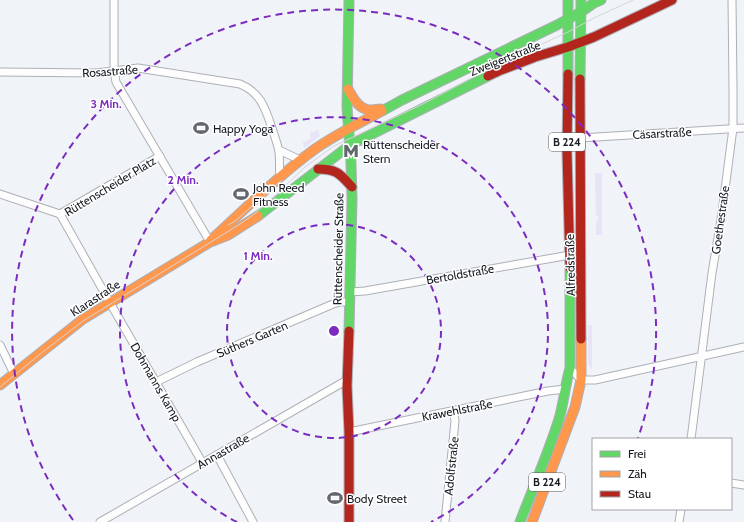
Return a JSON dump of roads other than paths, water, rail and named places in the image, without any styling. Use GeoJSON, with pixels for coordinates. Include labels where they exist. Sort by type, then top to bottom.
{"type":"FeatureCollection","features":[{"type":"Feature","properties":{"kind":"street"},"geometry":{"type":"LineString","coordinates":[[114,0],[114,71],[116,82],[160,156]]}},
{"type":"Feature","properties":{"kind":"street","name":"Rüttenscheider Straße"},"geometry":{"type":"LineString","coordinates":[[349,0],[348,129],[352,187],[347,380],[349,432],[349,522]]}},
{"type":"Feature","properties":{"kind":"street","name":"Alfredstraße"},"geometry":{"type":"LineString","coordinates":[[520,522],[559,417],[570,368],[570,255],[567,152],[568,0]]}},
{"type":"Feature","properties":{"kind":"street","name":"Alfredstraße"},"geometry":{"type":"LineString","coordinates":[[532,522],[575,407],[581,380],[581,0]]}},
{"type":"Feature","properties":{"kind":"street","name":"Zweigertstraße"},"geometry":{"type":"LineString","coordinates":[[348,129],[388,107],[568,19],[601,0]]}},
{"type":"Feature","properties":{"kind":"street","name":"Zweigertstraße"},"geometry":{"type":"LineString","coordinates":[[350,146],[372,133],[501,70],[594,37],[672,0]]}},
{"type":"Feature","properties":{"kind":"street","name":"Goethestraße"},"geometry":{"type":"LineString","coordinates":[[690,438],[733,128],[732,0]]}},
{"type":"Feature","properties":{"kind":"street","name":"Rosastraße"},"geometry":{"type":"LineString","coordinates":[[0,72],[96,73],[138,68],[240,84],[251,90],[260,100],[267,113],[279,150]]}},
{"type":"Feature","properties":{"kind":"street"},"geometry":{"type":"LineString","coordinates":[[348,89],[355,101],[364,109],[369,110],[388,107]]}},
{"type":"Feature","properties":{"kind":"street","name":"Cäsarstraße"},"geometry":{"type":"LineString","coordinates":[[580,138],[744,128]]}},
{"type":"Feature","properties":{"kind":"street","name":"Klarastraße"},"geometry":{"type":"LineString","coordinates":[[210,242],[219,232],[300,160],[324,142],[348,129]]}},
{"type":"Feature","properties":{"kind":"street","name":"Klarastraße"},"geometry":{"type":"LineString","coordinates":[[0,385],[73,326],[210,242],[228,235],[255,218],[350,146]]}},
{"type":"Feature","properties":{"kind":"street"},"geometry":{"type":"LineString","coordinates":[[280,177],[279,150],[300,160]]}},
{"type":"Feature","properties":{"kind":"street","name":"Rüttenscheider Platz"},"geometry":{"type":"LineString","coordinates":[[110,302],[60,214],[160,156],[210,242]]}},
{"type":"Feature","properties":{"kind":"street"},"geometry":{"type":"LineString","coordinates":[[318,169],[331,169],[338,172],[352,187]]}},
{"type":"Feature","properties":{"kind":"street"},"geometry":{"type":"LineString","coordinates":[[0,194],[60,214]]}},
{"type":"Feature","properties":{"kind":"street","name":"Bertoldstraße"},"geometry":{"type":"LineString","coordinates":[[349,292],[365,291],[570,255]]}},
{"type":"Feature","properties":{"kind":"street","name":"Dohmanns Kamp"},"geometry":{"type":"LineString","coordinates":[[110,302],[202,462]]}},
{"type":"Feature","properties":{"kind":"street","name":"Süthers Garten"},"geometry":{"type":"LineString","coordinates":[[156,382],[197,362],[333,304],[349,302]]}},
{"type":"Feature","properties":{"kind":"street"},"geometry":{"type":"LineString","coordinates":[[0,345],[14,374]]}},
{"type":"Feature","properties":{"kind":"street"},"geometry":{"type":"LineString","coordinates":[[570,368],[581,380],[595,380],[744,347]]}},
{"type":"Feature","properties":{"kind":"street","name":"Annastraße"},"geometry":{"type":"LineString","coordinates":[[100,522],[347,380]]}},
{"type":"Feature","properties":{"kind":"street","name":"Krawehlstraße"},"geometry":{"type":"LineString","coordinates":[[349,432],[548,391],[565,390]]}},
{"type":"Feature","properties":{"kind":"street","name":"Adolfstraße"},"geometry":{"type":"LineString","coordinates":[[445,522],[455,421],[453,410]]}},
{"type":"Feature","properties":{"kind":"street"},"geometry":{"type":"LineString","coordinates":[[217,454],[252,522]]}},
{"type":"Feature","properties":{"kind":"street"},"geometry":{"type":"LineString","coordinates":[[732,483],[744,485]]}},
{"type":"Feature","properties":{"kind":"street"},"geometry":{"type":"LineString","coordinates":[[679,522],[681,510]]}},
{"type":"Feature","properties":{"kind":"tram line"},"geometry":{"type":"LineString","coordinates":[[0,387],[83,321],[253,215],[305,167],[334,146],[423,104],[494,66],[633,0]]}},
{"type":"Feature","properties":{"kind":"tram line"},"geometry":{"type":"LineString","coordinates":[[228,225],[235,221],[282,180]]}},
{"type":"Feature","properties":{"kind":"place","name":"Happy Yoga"},"geometry":{"type":"Point","coordinates":[201,128]}},
{"type":"Feature","properties":{"kind":"place","name":"Rüttenscheider Stern"},"geometry":{"type":"Point","coordinates":[351,151]}},
{"type":"Feature","properties":{"kind":"place","name":"John Reed Fitness"},"geometry":{"type":"Point","coordinates":[241,194]}},
{"type":"Feature","properties":{"kind":"place","name":"Body Street"},"geometry":{"type":"Point","coordinates":[335,498]}}]}
